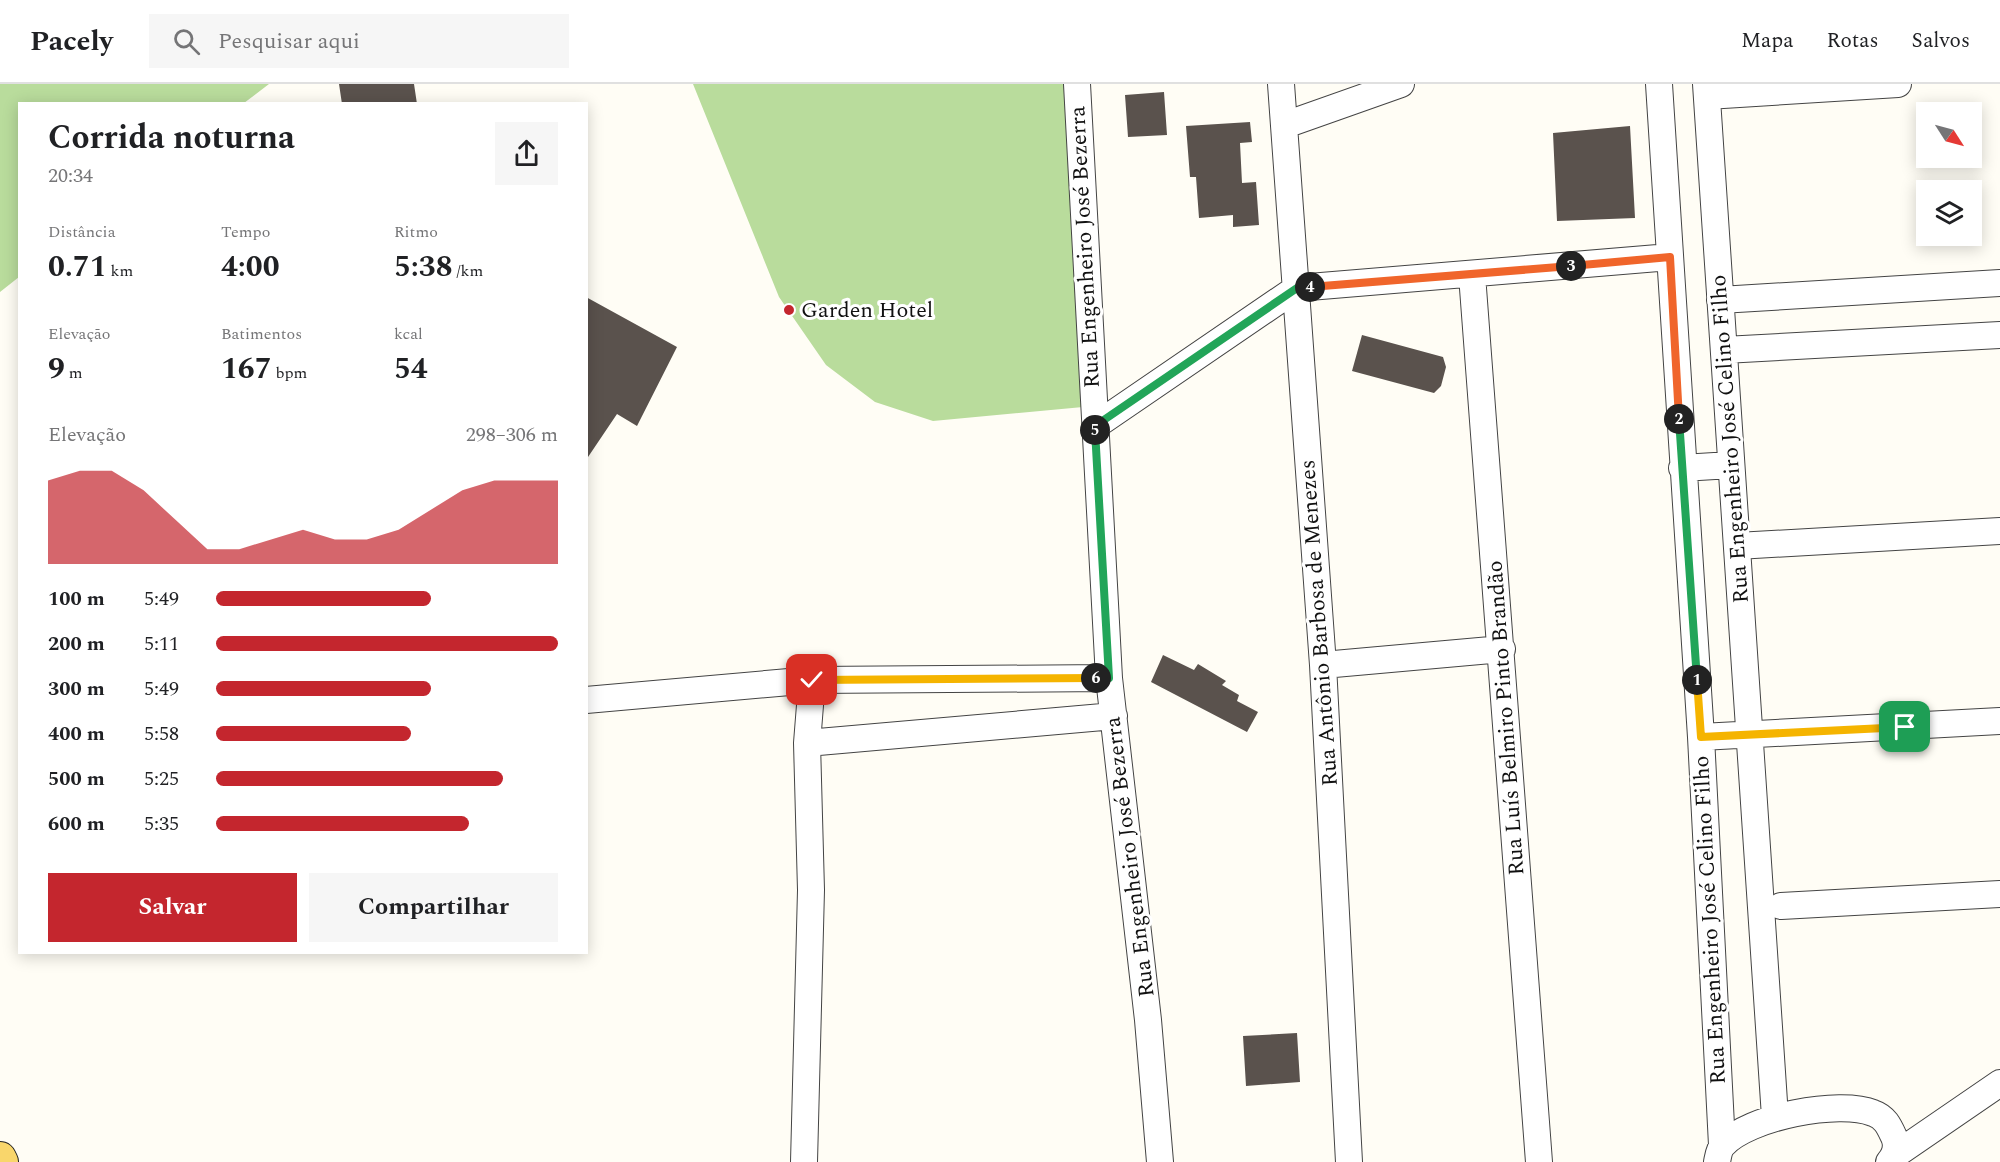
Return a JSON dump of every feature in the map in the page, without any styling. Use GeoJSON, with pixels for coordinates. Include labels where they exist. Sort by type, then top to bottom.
{"type":"FeatureCollection","features":[{"type":"Feature","properties":{"kind":"street","name":"Rua Engenheiro José Bezerra"},"geometry":{"type":"LineString","coordinates":[[1077,84],[1109,678],[1148,1020],[1160,1162]]}},
{"type":"Feature","properties":{"kind":"street","name":"Rua Antônio Barbosa de Menezes"},"geometry":{"type":"LineString","coordinates":[[1281,84],[1323,665],[1349,1162]]}},
{"type":"Feature","properties":{"kind":"street"},"geometry":{"type":"LineString","coordinates":[[1285,125],[1401,84]]}},
{"type":"Feature","properties":{"kind":"street","name":"Rua Engenheiro José Celino Filho"},"geometry":{"type":"LineString","coordinates":[[1659,84],[1701,737],[1720,1154]]}},
{"type":"Feature","properties":{"kind":"street"},"geometry":{"type":"LineString","coordinates":[[1706,90],[1898,84]]}},
{"type":"Feature","properties":{"kind":"street","name":"Rua Engenheiro José Celino Filho"},"geometry":{"type":"LineString","coordinates":[[1706,90],[1752,736],[1775,1117]]}},
{"type":"Feature","properties":{"kind":"street"},"geometry":{"type":"LineString","coordinates":[[1095,426],[1297,288],[1670,257]]}},
{"type":"Feature","properties":{"kind":"street","name":"Rua Luís Belmiro Pinto Brandão"},"geometry":{"type":"LineString","coordinates":[[1472,275],[1539,1162]]}},
{"type":"Feature","properties":{"kind":"street"},"geometry":{"type":"LineString","coordinates":[[1720,300],[2000,283]]}},
{"type":"Feature","properties":{"kind":"street"},"geometry":{"type":"LineString","coordinates":[[1725,350],[2000,335]]}},
{"type":"Feature","properties":{"kind":"street"},"geometry":{"type":"LineString","coordinates":[[1682,468],[1731,465]]}},
{"type":"Feature","properties":{"kind":"street"},"geometry":{"type":"LineString","coordinates":[[1737,546],[2000,531]]}},
{"type":"Feature","properties":{"kind":"street"},"geometry":{"type":"LineString","coordinates":[[1323,665],[1502,649]]}},
{"type":"Feature","properties":{"kind":"street"},"geometry":{"type":"LineString","coordinates":[[588,700],[812,680],[1109,678]]}},
{"type":"Feature","properties":{"kind":"street"},"geometry":{"type":"LineString","coordinates":[[804,1162],[811,890],[807,743],[812,680]]}},
{"type":"Feature","properties":{"kind":"street"},"geometry":{"type":"LineString","coordinates":[[807,743],[1114,716]]}},
{"type":"Feature","properties":{"kind":"street"},"geometry":{"type":"LineString","coordinates":[[1701,737],[2000,721]]}},
{"type":"Feature","properties":{"kind":"street"},"geometry":{"type":"LineString","coordinates":[[1781,906],[2000,894]]}},
{"type":"Feature","properties":{"kind":"street"},"geometry":{"type":"LineString","coordinates":[[1892,1159],[2000,1083]]}},
{"type":"Feature","properties":{"kind":"street"},"geometry":{"type":"LineString","coordinates":[[1720,1154],[1749,1128],[1775,1117],[1820,1110],[1860,1109],[1875,1113],[1888,1123],[1896,1141],[1892,1159]]}},
{"type":"Feature","properties":{"kind":"green space"},"geometry":{"type":"Polygon","coordinates":[[[0,84],[269,84],[245,102],[18,102],[18,278],[0,292],[0,84]]]}},
{"type":"Feature","properties":{"kind":"green space"},"geometry":{"type":"Polygon","coordinates":[[[693,84],[1064,84],[1083,407],[933,421],[875,402],[826,365],[779,297],[693,84]]]}},
{"type":"Feature","properties":{"kind":"building"},"geometry":{"type":"Polygon","coordinates":[[[339,84],[414,84],[417,102],[342,102],[339,84]]]}},
{"type":"Feature","properties":{"kind":"building"},"geometry":{"type":"Polygon","coordinates":[[[1164,92],[1167,135],[1128,137],[1125,95],[1164,92]]]}},
{"type":"Feature","properties":{"kind":"building"},"geometry":{"type":"Polygon","coordinates":[[[1250,122],[1252,142],[1240,143],[1242,183],[1256,182],[1259,225],[1233,227],[1233,215],[1199,218],[1196,177],[1190,177],[1186,126],[1250,122]]]}},
{"type":"Feature","properties":{"kind":"building"},"geometry":{"type":"Polygon","coordinates":[[[1630,126],[1635,218],[1557,221],[1553,133],[1630,126]]]}},
{"type":"Feature","properties":{"kind":"building"},"geometry":{"type":"Polygon","coordinates":[[[588,298],[677,347],[637,426],[617,414],[588,457],[588,298]]]}},
{"type":"Feature","properties":{"kind":"building"},"geometry":{"type":"Polygon","coordinates":[[[1362,335],[1443,357],[1446,367],[1441,386],[1434,393],[1352,371],[1362,335]]]}},
{"type":"Feature","properties":{"kind":"building"},"geometry":{"type":"Polygon","coordinates":[[[1163,655],[1194,670],[1198,664],[1226,681],[1222,685],[1239,695],[1237,701],[1258,712],[1247,732],[1151,682],[1163,655]]]}},
{"type":"Feature","properties":{"kind":"building"},"geometry":{"type":"Polygon","coordinates":[[[1297,1033],[1300,1082],[1246,1086],[1243,1036],[1297,1033]]]}},
{"type":"Feature","properties":{"kind":"place","name":"Garden Hotel"},"geometry":{"type":"Point","coordinates":[789,310]}},
{"type":"Feature","properties":{"kind":"route"},"geometry":{"type":"LineString","coordinates":[[812,680],[1109,678],[1095,426],[1297,288],[1670,257],[1701,737],[1905,727]]}}]}
